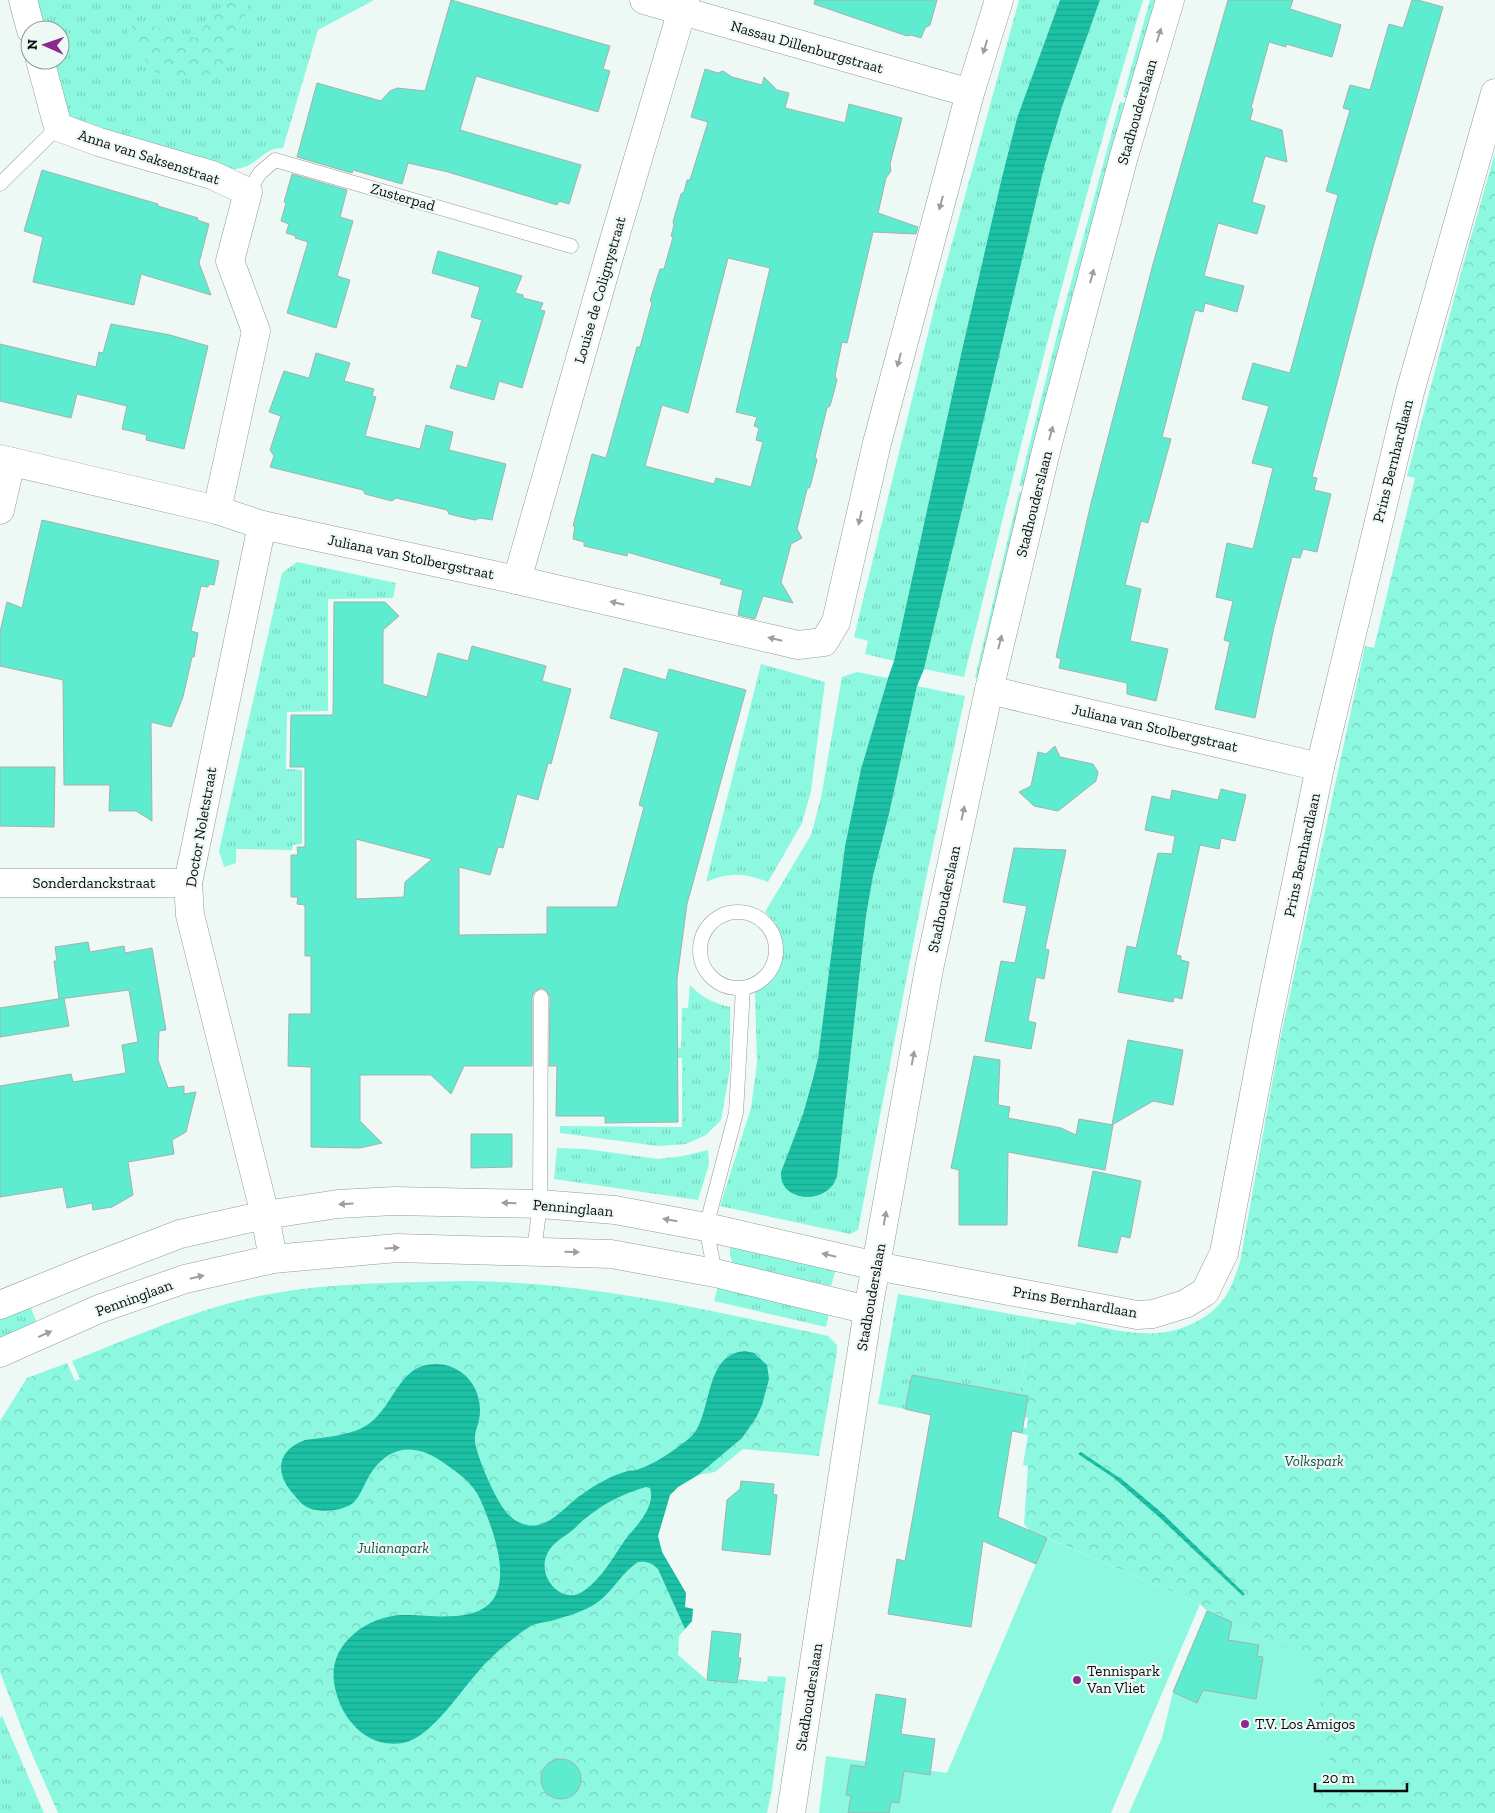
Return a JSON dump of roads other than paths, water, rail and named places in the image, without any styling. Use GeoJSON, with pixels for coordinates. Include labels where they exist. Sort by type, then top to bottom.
{"type":"FeatureCollection","features":[{"type":"Feature","properties":{"kind":"street"},"geometry":{"type":"LineString","coordinates":[[23,0],[28,20]]}},
{"type":"Feature","properties":{"kind":"street","name":"Nassau Dillenburgstraat"},"geometry":{"type":"LineString","coordinates":[[644,0],[684,6],[970,93]]}},
{"type":"Feature","properties":{"kind":"street"},"geometry":{"type":"LineString","coordinates":[[970,93],[999,0]]}},
{"type":"Feature","properties":{"kind":"street","name":"Stadhouderslaan"},"geometry":{"type":"LineString","coordinates":[[791,1813],[868,1310],[929,968],[989,690],[1047,448],[1121,165],[1170,0]]}},
{"type":"Feature","properties":{"kind":"street","name":"Louise de Colignystraat"},"geometry":{"type":"LineString","coordinates":[[517,580],[609,257],[684,6]]}},
{"type":"Feature","properties":{"kind":"street","name":"Anna van Saksenstraat"},"geometry":{"type":"LineString","coordinates":[[43,70],[58,127],[99,142],[212,175],[248,192]]}},
{"type":"Feature","properties":{"kind":"street","name":"Juliana van Stolbergstraat"},"geometry":{"type":"LineString","coordinates":[[5,460],[217,510],[262,525],[517,580],[798,645],[824,642],[836,622],[877,443],[970,93]]}},
{"type":"Feature","properties":{"kind":"street","name":"Prins Bernhardlaan"},"geometry":{"type":"LineString","coordinates":[[876,1266],[1137,1315],[1153,1314],[1185,1304],[1204,1292],[1224,1253],[1268,1020],[1320,766],[1408,401],[1495,93]]}},
{"type":"Feature","properties":{"kind":"street"},"geometry":{"type":"LineString","coordinates":[[217,510],[256,331],[230,261],[248,192]]}},
{"type":"Feature","properties":{"kind":"street"},"geometry":{"type":"LineString","coordinates":[[0,510],[5,460]]}},
{"type":"Feature","properties":{"kind":"street","name":"Doctor Noletstraat"},"geometry":{"type":"LineString","coordinates":[[262,525],[188,882],[190,915],[265,1215]]}},
{"type":"Feature","properties":{"kind":"street","name":"Juliana van Stolbergstraat"},"geometry":{"type":"LineString","coordinates":[[989,690],[1320,766]]}},
{"type":"Feature","properties":{"kind":"street","name":"Sonderdanckstraat"},"geometry":{"type":"LineString","coordinates":[[0,883],[188,882]]}},
{"type":"Feature","properties":{"kind":"street","name":"Penninglaan"},"geometry":{"type":"LineString","coordinates":[[0,1305],[180,1234],[265,1215],[338,1204],[394,1200],[540,1204],[615,1210],[706,1227],[876,1266]]}},
{"type":"Feature","properties":{"kind":"street"},"geometry":{"type":"LineString","coordinates":[[265,1215],[273,1259]]}},
{"type":"Feature","properties":{"kind":"street","name":"Penninglaan"},"geometry":{"type":"LineString","coordinates":[[0,1353],[99,1310],[185,1279],[273,1259],[397,1248],[534,1250],[611,1254],[715,1273],[868,1310]]}},
{"type":"Feature","properties":{"kind":"lane"},"geometry":{"type":"LineString","coordinates":[[0,184],[58,127]]}},
{"type":"Feature","properties":{"kind":"lane","name":"Zusterpad"},"geometry":{"type":"LineString","coordinates":[[248,192],[260,172],[275,160],[571,246]]}},
{"type":"Feature","properties":{"kind":"lane"},"geometry":{"type":"LineString","coordinates":[[734,913],[749,914],[763,921],[771,932],[776,946],[775,961],[768,974],[756,984],[742,988],[728,987],[714,980],[705,969],[700,955],[702,940],[708,927],[720,917],[734,913]]}},
{"type":"Feature","properties":{"kind":"lane"},"geometry":{"type":"LineString","coordinates":[[715,1273],[706,1227],[736,1113],[742,988]]}},
{"type":"Feature","properties":{"kind":"lane"},"geometry":{"type":"LineString","coordinates":[[534,1250],[540,1204],[541,997]]}},
{"type":"Feature","properties":{"kind":"place","name":"Tennispark Van Vliet"},"geometry":{"type":"Point","coordinates":[1077,1680]}},
{"type":"Feature","properties":{"kind":"place","name":"T.V. Los Amigos"},"geometry":{"type":"Point","coordinates":[1245,1724]}},
{"type":"Feature","properties":{"kind":"park label","name":"Volkspark"},"geometry":{"type":"Point","coordinates":[1314,1461]}},
{"type":"Feature","properties":{"kind":"park label","name":"Julianapark"},"geometry":{"type":"Point","coordinates":[393,1548]}}]}
